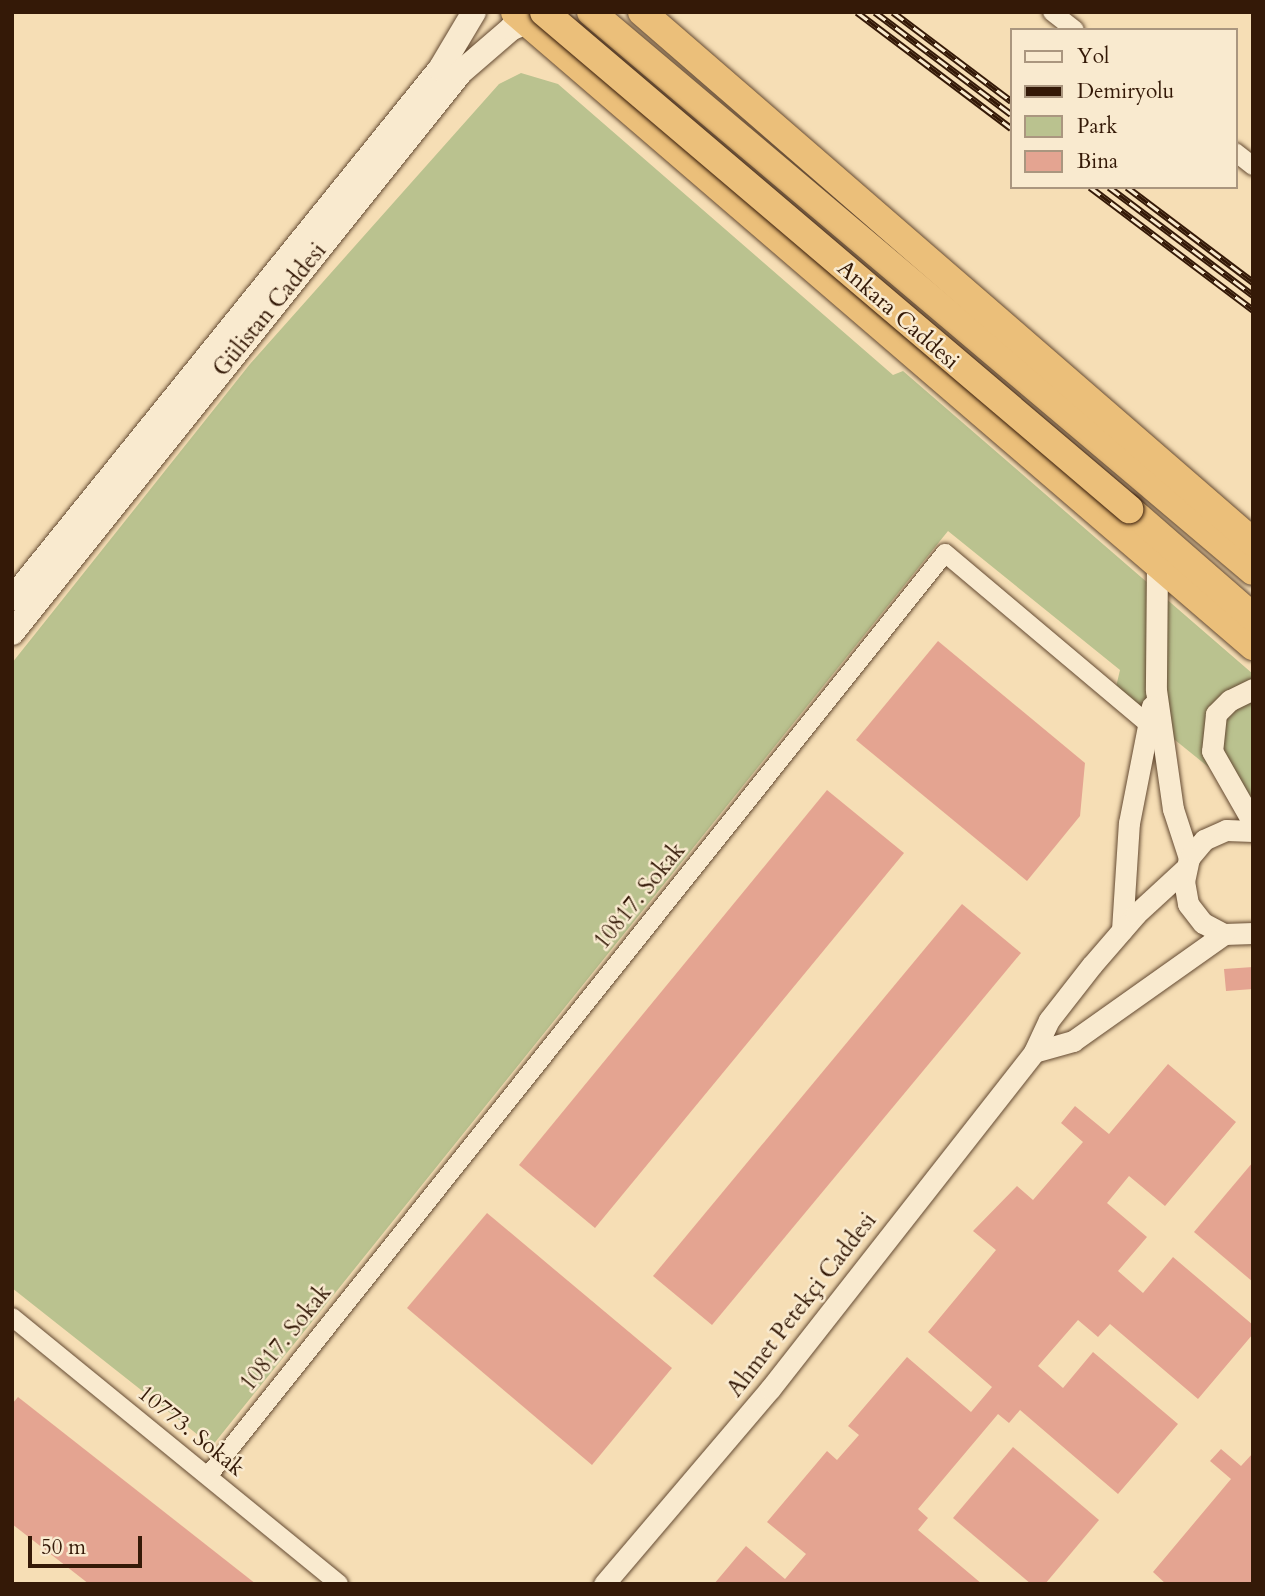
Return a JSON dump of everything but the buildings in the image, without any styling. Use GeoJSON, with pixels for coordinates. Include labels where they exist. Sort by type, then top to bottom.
{"type":"FeatureCollection","features":[{"type":"Feature","properties":{"kind":"highway","name":"Ankara Caddesi"},"geometry":{"type":"LineString","coordinates":[[592,12],[1253,572]]}},
{"type":"Feature","properties":{"kind":"highway"},"geometry":{"type":"LineString","coordinates":[[642,12],[1253,542]]}},
{"type":"Feature","properties":{"kind":"highway","name":"Ankara Caddesi"},"geometry":{"type":"LineString","coordinates":[[534,14],[1129,509],[1253,617]]}},
{"type":"Feature","properties":{"kind":"highway"},"geometry":{"type":"LineString","coordinates":[[534,14],[1253,646]]}},
{"type":"Feature","properties":{"kind":"main road","name":"Gülistan Caddesi"},"geometry":{"type":"LineString","coordinates":[[12,599],[440,69],[474,12]]}},
{"type":"Feature","properties":{"kind":"main road","name":"Gülistan Caddesi"},"geometry":{"type":"LineString","coordinates":[[12,633],[456,77],[494,41],[534,14]]}},
{"type":"Feature","properties":{"kind":"street"},"geometry":{"type":"LineString","coordinates":[[1052,12],[1072,28]]}},
{"type":"Feature","properties":{"kind":"street"},"geometry":{"type":"LineString","coordinates":[[1237,154],[1253,166]]}},
{"type":"Feature","properties":{"kind":"street","name":"10817. Sokak"},"geometry":{"type":"LineString","coordinates":[[208,1476],[945,553],[1148,724]]}},
{"type":"Feature","properties":{"kind":"street"},"geometry":{"type":"LineString","coordinates":[[1157,564],[1156,690],[1173,808],[1187,864],[1188,904],[1203,923],[1241,935]]}},
{"type":"Feature","properties":{"kind":"street"},"geometry":{"type":"LineString","coordinates":[[1253,689],[1230,699],[1216,714],[1212,751],[1253,823]]}},
{"type":"Feature","properties":{"kind":"street"},"geometry":{"type":"LineString","coordinates":[[1122,930],[1129,824],[1156,690]]}},
{"type":"Feature","properties":{"kind":"street","name":"Ahmet Petekçi Caddesi"},"geometry":{"type":"LineString","coordinates":[[604,1584],[770,1389],[1034,1052],[1048,1020],[1122,930],[1214,834],[1253,831]]}},
{"type":"Feature","properties":{"kind":"street"},"geometry":{"type":"LineString","coordinates":[[1034,1052],[1073,1041],[1241,935]]}},
{"type":"Feature","properties":{"kind":"street","name":"10773. Sokak"},"geometry":{"type":"LineString","coordinates":[[12,1317],[339,1584]]}},
{"type":"Feature","properties":{"kind":"green space"},"geometry":{"type":"Polygon","coordinates":[[[521,73],[558,84],[893,375],[903,371],[1253,674],[1253,803],[1123,698],[1116,687],[1120,670],[948,531],[212,1446],[12,1288],[12,663],[250,364],[499,84],[521,73]]]}},
{"type":"Feature","properties":{"kind":"railway"},"geometry":{"type":"LineString","coordinates":[[857,12],[1010,127]]}},
{"type":"Feature","properties":{"kind":"railway"},"geometry":{"type":"LineString","coordinates":[[875,12],[1010,113]]}},
{"type":"Feature","properties":{"kind":"railway"},"geometry":{"type":"LineString","coordinates":[[893,12],[1010,100]]}},
{"type":"Feature","properties":{"kind":"railway"},"geometry":{"type":"LineString","coordinates":[[1093,189],[1253,310]]}},
{"type":"Feature","properties":{"kind":"railway"},"geometry":{"type":"LineString","coordinates":[[1112,189],[1253,295]]}},
{"type":"Feature","properties":{"kind":"railway"},"geometry":{"type":"LineString","coordinates":[[1130,189],[1253,282]]}}]}
